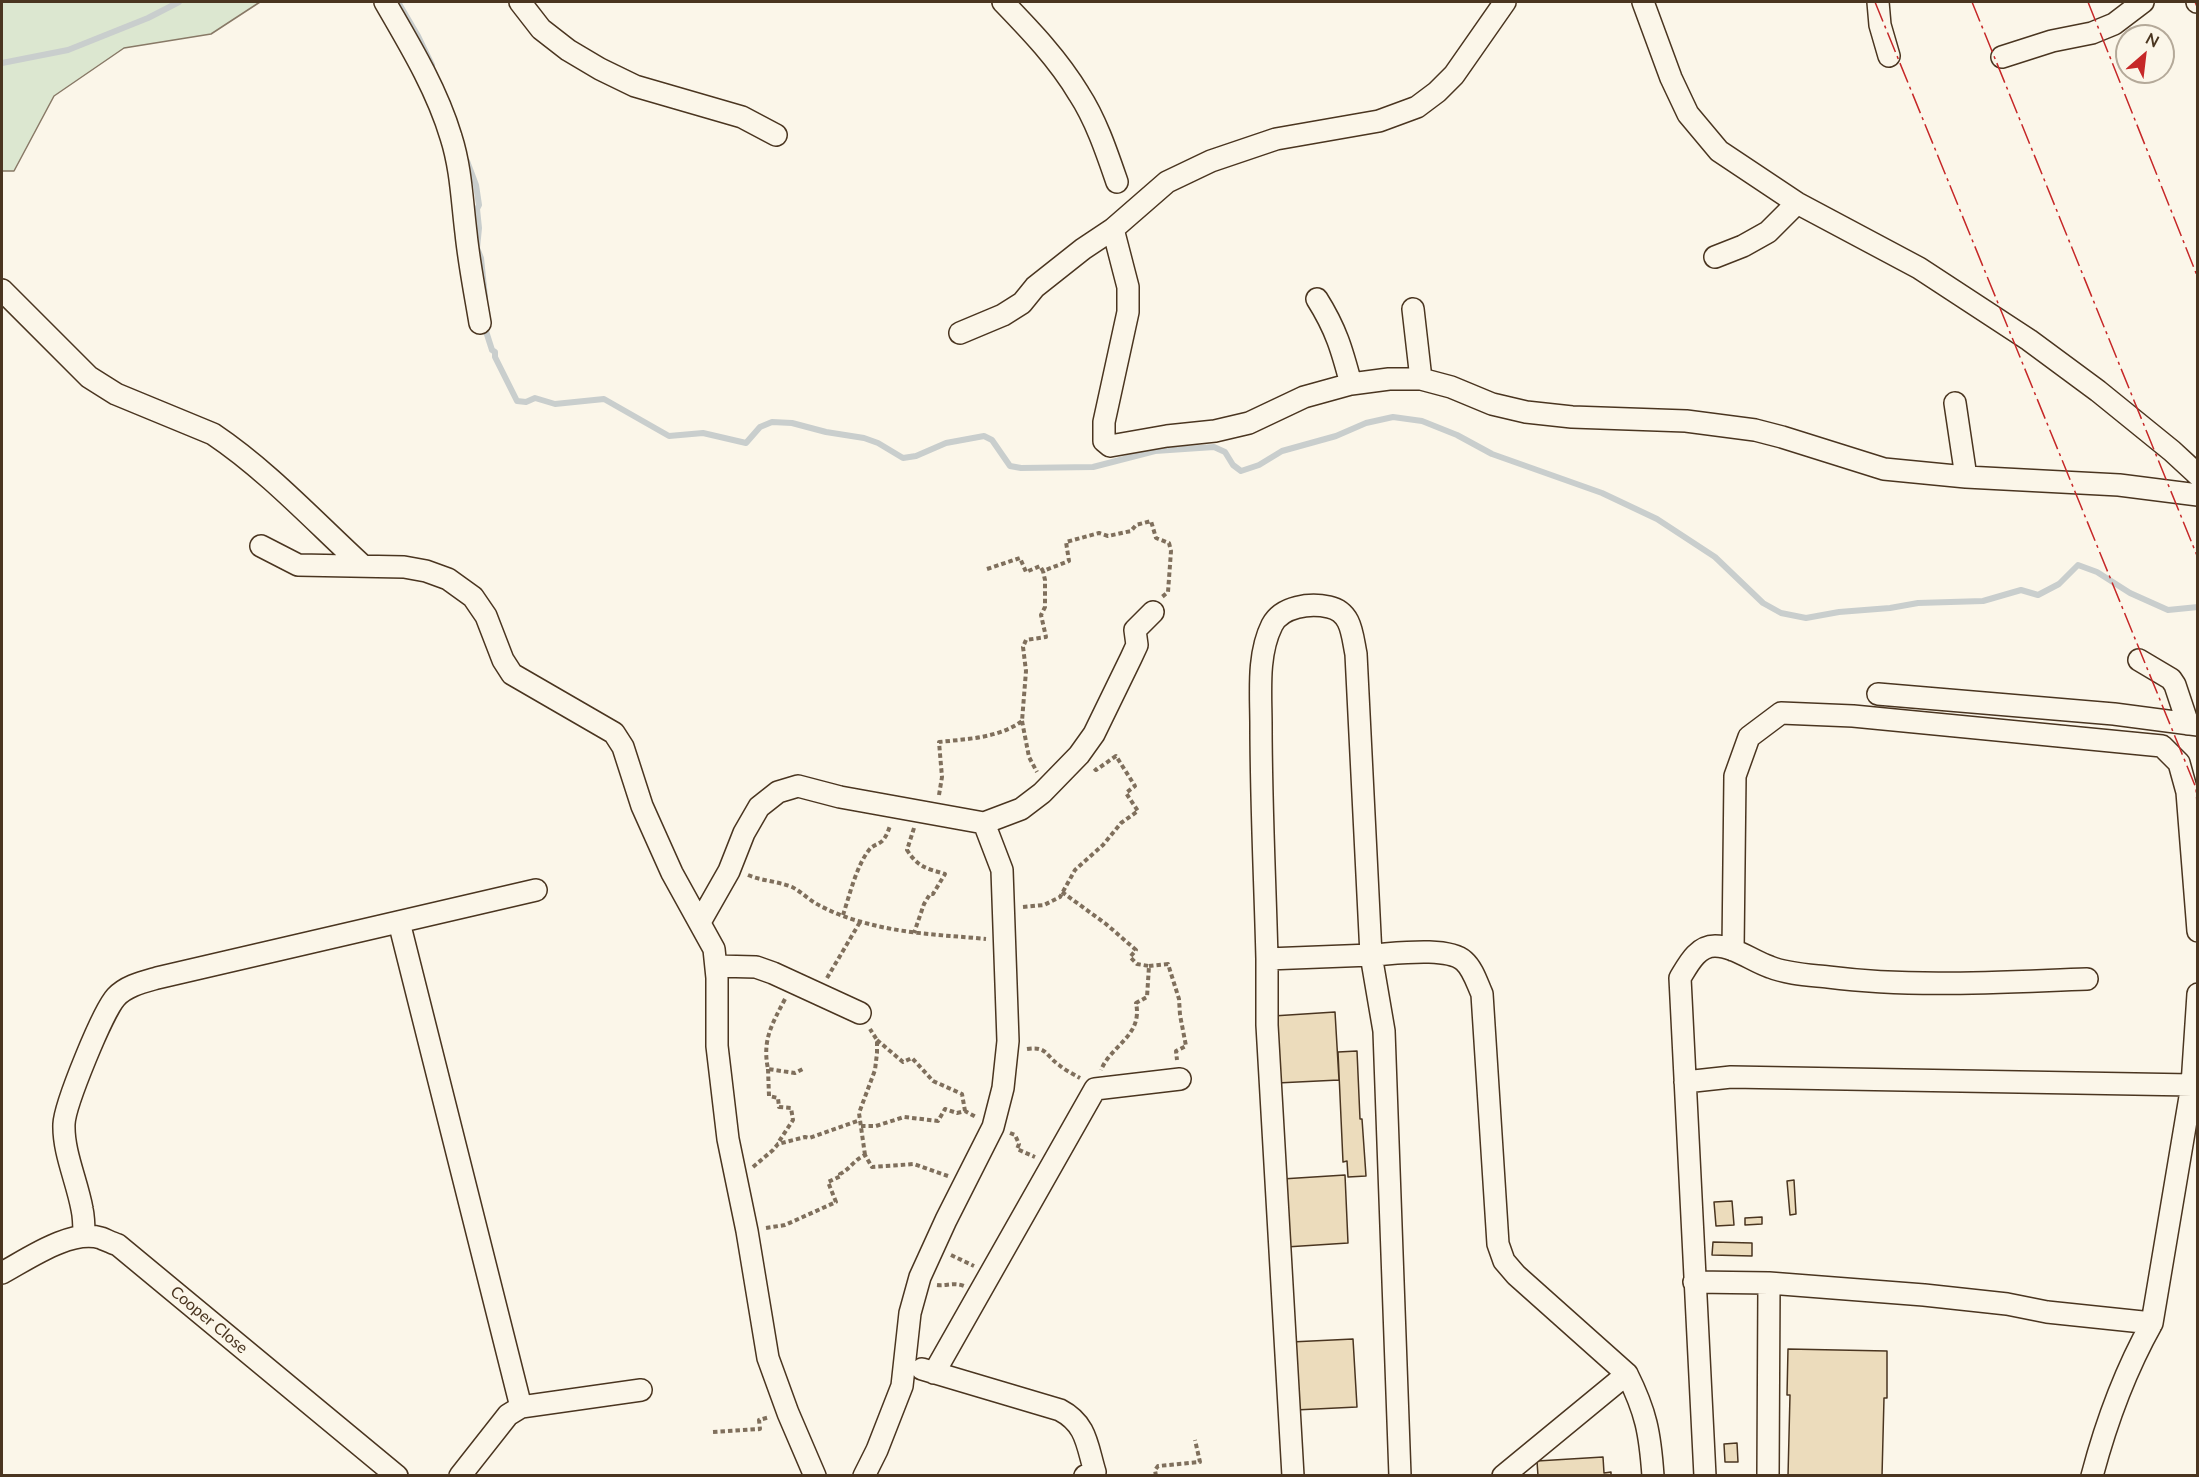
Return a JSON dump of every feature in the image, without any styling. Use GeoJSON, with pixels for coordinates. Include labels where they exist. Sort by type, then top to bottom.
{"type":"FeatureCollection","features":[{"type":"Feature","properties":{"kind":"street"},"geometry":{"type":"LineString","coordinates":[[385,2],[435,96],[452,138],[461,187],[469,263],[480,323]]}},
{"type":"Feature","properties":{"kind":"street"},"geometry":{"type":"LineString","coordinates":[[520,2],[541,28],[568,50],[600,69],[635,86],[742,117],[776,135]]}},
{"type":"Feature","properties":{"kind":"street"},"geometry":{"type":"LineString","coordinates":[[1003,2],[1040,41],[1080,94],[1108,154],[1117,182]]}},
{"type":"Feature","properties":{"kind":"street"},"geometry":{"type":"LineString","coordinates":[[960,333],[1003,315],[1022,303],[1035,287],[1083,249],[1113,229],[1167,182],[1211,161],[1276,139],[1379,121],[1417,107],[1454,75],[1505,2]]}},
{"type":"Feature","properties":{"kind":"street"},"geometry":{"type":"LineString","coordinates":[[1643,2],[1671,78],[1688,114],[1719,151],[1797,203],[1919,268],[2029,340],[2098,391],[2198,475]]}},
{"type":"Feature","properties":{"kind":"street"},"geometry":{"type":"LineString","coordinates":[[1878,2],[1880,25],[1889,56]]}},
{"type":"Feature","properties":{"kind":"street"},"geometry":{"type":"LineString","coordinates":[[2002,57],[2052,41],[2092,33],[2114,24],[2143,2]]}},
{"type":"Feature","properties":{"kind":"street"},"geometry":{"type":"LineString","coordinates":[[1715,257],[1743,246],[1768,232],[1797,203]]}},
{"type":"Feature","properties":{"kind":"street"},"geometry":{"type":"LineString","coordinates":[[1113,229],[1128,287],[1128,312],[1104,422],[1103,438],[1105,444],[1110,446],[1167,436],[1215,431],[1249,423],[1304,397],[1351,384],[1389,379],[1421,379],[1451,387],[1492,404],[1526,412],[1572,417],[1686,421],[1755,430],[1884,469],[1966,477],[2119,485],[2198,495]]}},
{"type":"Feature","properties":{"kind":"street"},"geometry":{"type":"LineString","coordinates":[[2,290],[89,377],[116,394],[197,427],[226,443],[269,479],[363,566]]}},
{"type":"Feature","properties":{"kind":"street"},"geometry":{"type":"LineString","coordinates":[[1317,299],[1336,332],[1351,384]]}},
{"type":"Feature","properties":{"kind":"street"},"geometry":{"type":"LineString","coordinates":[[1413,309],[1421,379]]}},
{"type":"Feature","properties":{"kind":"street"},"geometry":{"type":"LineString","coordinates":[[1955,403],[1966,477]]}},
{"type":"Feature","properties":{"kind":"street"},"geometry":{"type":"LineString","coordinates":[[261,546],[298,565],[404,567],[426,571],[448,579],[473,597],[486,616],[503,660],[512,674],[614,733],[623,747],[642,806],[672,873],[714,949],[717,1046],[728,1138],[747,1231],[768,1359],[815,1476]]}},
{"type":"Feature","properties":{"kind":"street"},"geometry":{"type":"LineString","coordinates":[[1293,1476],[1267,1025],[1261,760],[1262,663],[1273,624],[1281,614],[1296,607],[1323,606],[1339,609],[1349,621],[1356,654],[1371,955],[1384,1031],[1400,1476]]}},
{"type":"Feature","properties":{"kind":"street"},"geometry":{"type":"LineString","coordinates":[[700,922],[729,872],[744,833],[759,807],[778,792],[798,786],[984,823],[1022,808],[1042,793],[1079,755],[1094,734],[1137,645],[1135,630],[1153,612]]}},
{"type":"Feature","properties":{"kind":"street"},"geometry":{"type":"LineString","coordinates":[[2139,660],[2171,679],[2193,725]]}},
{"type":"Feature","properties":{"kind":"street"},"geometry":{"type":"LineString","coordinates":[[1878,694],[2114,714],[2193,725]]}},
{"type":"Feature","properties":{"kind":"street"},"geometry":{"type":"LineString","coordinates":[[1733,950],[1735,776],[1749,737],[1781,713],[1852,716],[2162,746],[2179,763],[2187,792],[2198,931]]}},
{"type":"Feature","properties":{"kind":"street"},"geometry":{"type":"LineString","coordinates":[[864,1476],[889,1422],[902,1386],[910,1313],[920,1277],[993,1127],[1003,1088],[1008,1041],[1002,870],[984,823]]}},
{"type":"Feature","properties":{"kind":"street"},"geometry":{"type":"LineString","coordinates":[[2,1273],[61,1242],[84,1236],[83,1212],[65,1142],[64,1122],[69,1103],[104,1014],[117,996],[147,980],[536,890]]}},
{"type":"Feature","properties":{"kind":"street"},"geometry":{"type":"LineString","coordinates":[[399,922],[521,1407]]}},
{"type":"Feature","properties":{"kind":"street"},"geometry":{"type":"LineString","coordinates":[[1705,1476],[1680,978],[1692,960],[1703,948],[1715,946],[1733,950],[1772,968],[1830,978],[1940,984],[2087,979]]}},
{"type":"Feature","properties":{"kind":"street"},"geometry":{"type":"LineString","coordinates":[[1267,959],[1443,952],[1462,959],[1471,970],[1482,994],[1498,1244],[1504,1261],[1516,1275],[1627,1374],[1641,1403],[1650,1436],[1653,1476]]}},
{"type":"Feature","properties":{"kind":"street"},"geometry":{"type":"LineString","coordinates":[[716,966],[756,968],[773,973],[860,1013]]}},
{"type":"Feature","properties":{"kind":"street"},"geometry":{"type":"LineString","coordinates":[[2092,1476],[2121,1388],[2135,1353],[2152,1323],[2192,1085],[2198,994]]}},
{"type":"Feature","properties":{"kind":"street"},"geometry":{"type":"LineString","coordinates":[[1685,1082],[1731,1077],[2192,1085]]}},
{"type":"Feature","properties":{"kind":"street"},"geometry":{"type":"LineString","coordinates":[[934,1372],[1095,1089],[1180,1079]]}},
{"type":"Feature","properties":{"kind":"street","name":"Cooper Close"},"geometry":{"type":"LineString","coordinates":[[84,1236],[100,1238],[118,1245],[397,1476]]}},
{"type":"Feature","properties":{"kind":"street"},"geometry":{"type":"LineString","coordinates":[[1694,1282],[1769,1283],[2007,1304],[2047,1312],[2152,1323]]}},
{"type":"Feature","properties":{"kind":"street"},"geometry":{"type":"LineString","coordinates":[[1768,1476],[1769,1283]]}},
{"type":"Feature","properties":{"kind":"street"},"geometry":{"type":"LineString","coordinates":[[905,1364],[1060,1410],[1071,1416],[1086,1437],[1092,1474]]}},
{"type":"Feature","properties":{"kind":"street"},"geometry":{"type":"LineString","coordinates":[[1503,1476],[1627,1374]]}},
{"type":"Feature","properties":{"kind":"street"},"geometry":{"type":"LineString","coordinates":[[459,1476],[508,1415],[521,1407],[641,1390]]}},
{"type":"Feature","properties":{"kind":"path"},"geometry":{"type":"LineString","coordinates":[[1043,571],[1056,564],[1070,561],[1066,542],[1099,533],[1108,536],[1131,531],[1136,525],[1151,521],[1156,538],[1169,543],[1171,551],[1168,592],[1155,603],[1153,612]]}},
{"type":"Feature","properties":{"kind":"path"},"geometry":{"type":"LineString","coordinates":[[987,569],[1020,558],[1026,572],[1041,566],[1046,580],[1045,607],[1041,615],[1046,637],[1026,640],[1023,648],[1026,671],[1022,721],[1029,757],[1040,778],[1042,793]]}},
{"type":"Feature","properties":{"kind":"path"},"geometry":{"type":"LineString","coordinates":[[914,933],[924,904],[945,874],[920,866],[908,850],[927,812],[940,793],[942,777],[939,742],[994,734],[1011,729],[1022,721]]}},
{"type":"Feature","properties":{"kind":"path"},"geometry":{"type":"LineString","coordinates":[[1004,906],[1044,905],[1060,897],[1075,870],[1103,845],[1121,824],[1138,811],[1126,793],[1135,786],[1116,756],[1096,770],[1079,755]]}},
{"type":"Feature","properties":{"kind":"path"},"geometry":{"type":"LineString","coordinates":[[843,915],[854,886],[854,878],[864,858],[871,847],[882,842],[886,836],[894,805]]}},
{"type":"Feature","properties":{"kind":"path"},"geometry":{"type":"LineString","coordinates":[[729,872],[742,872],[758,879],[772,880],[794,888],[814,903],[861,922],[940,937],[1005,941]]}},
{"type":"Feature","properties":{"kind":"path"},"geometry":{"type":"LineString","coordinates":[[1062,892],[1106,924],[1136,950],[1130,957],[1137,964],[1149,966],[1168,964],[1179,999],[1186,1046],[1176,1051],[1180,1079]]}},
{"type":"Feature","properties":{"kind":"path"},"geometry":{"type":"LineString","coordinates":[[818,994],[861,922]]}},
{"type":"Feature","properties":{"kind":"path"},"geometry":{"type":"LineString","coordinates":[[1008,1041],[1021,1050],[1038,1047],[1048,1053],[1059,1065],[1095,1089],[1105,1061],[1128,1037],[1133,1028],[1139,1015],[1136,1004],[1147,997],[1149,966]]}},
{"type":"Feature","properties":{"kind":"path"},"geometry":{"type":"LineString","coordinates":[[735,1172],[754,1166],[778,1144],[793,1120],[791,1108],[779,1107],[778,1098],[769,1096],[765,1051],[768,1036],[794,983]]}},
{"type":"Feature","properties":{"kind":"path"},"geometry":{"type":"LineString","coordinates":[[860,1013],[877,1040],[903,1062],[912,1058],[933,1081],[962,1094],[965,1110],[993,1127],[1015,1135],[1019,1144],[1017,1149],[1052,1165]]}},
{"type":"Feature","properties":{"kind":"path"},"geometry":{"type":"LineString","coordinates":[[877,1040],[875,1070],[860,1113],[865,1155],[873,1167],[914,1164],[964,1183]]}},
{"type":"Feature","properties":{"kind":"path"},"geometry":{"type":"LineString","coordinates":[[768,1069],[795,1073],[806,1068]]}},
{"type":"Feature","properties":{"kind":"path"},"geometry":{"type":"LineString","coordinates":[[778,1144],[861,1123],[876,1126],[904,1117],[938,1121],[945,1109],[957,1113],[965,1110]]}},
{"type":"Feature","properties":{"kind":"path"},"geometry":{"type":"LineString","coordinates":[[747,1231],[785,1225],[836,1202],[828,1182],[841,1176],[840,1174],[849,1169],[854,1160],[865,1155]]}},
{"type":"Feature","properties":{"kind":"path"},"geometry":{"type":"LineString","coordinates":[[933,1247],[991,1274]]}},
{"type":"Feature","properties":{"kind":"path"},"geometry":{"type":"LineString","coordinates":[[920,1277],[945,1286],[950,1283],[958,1284],[978,1294]]}},
{"type":"Feature","properties":{"kind":"path"},"geometry":{"type":"LineString","coordinates":[[713,1432],[760,1429],[759,1420],[788,1413]]}},
{"type":"Feature","properties":{"kind":"path"},"geometry":{"type":"LineString","coordinates":[[1156,1476],[1155,1470],[1158,1466],[1200,1462],[1195,1440]]}},
{"type":"Feature","properties":{"kind":"green space"},"geometry":{"type":"Polygon","coordinates":[[[2,2],[260,2],[211,34],[124,48],[54,96],[14,171],[2,171],[2,2]]]}},
{"type":"Feature","properties":{"kind":"building"},"geometry":{"type":"Polygon","coordinates":[[[1335,1012],[1339,1080],[1277,1083],[1273,1016],[1335,1012]]]}},
{"type":"Feature","properties":{"kind":"building"},"geometry":{"type":"Polygon","coordinates":[[[1357,1051],[1360,1119],[1362,1119],[1366,1176],[1348,1177],[1347,1161],[1343,1162],[1338,1052],[1357,1051]]]}},
{"type":"Feature","properties":{"kind":"building"},"geometry":{"type":"Polygon","coordinates":[[[1345,1175],[1348,1243],[1286,1247],[1282,1179],[1345,1175]]]}},
{"type":"Feature","properties":{"kind":"building"},"geometry":{"type":"Polygon","coordinates":[[[1794,1180],[1796,1214],[1790,1215],[1787,1181],[1794,1180]]]}},
{"type":"Feature","properties":{"kind":"building"},"geometry":{"type":"Polygon","coordinates":[[[1732,1201],[1734,1225],[1716,1226],[1714,1202],[1732,1201]]]}},
{"type":"Feature","properties":{"kind":"building"},"geometry":{"type":"Polygon","coordinates":[[[1762,1217],[1762,1224],[1745,1225],[1745,1218],[1762,1217]]]}},
{"type":"Feature","properties":{"kind":"building"},"geometry":{"type":"Polygon","coordinates":[[[1713,1242],[1752,1243],[1752,1256],[1712,1255],[1713,1242]]]}},
{"type":"Feature","properties":{"kind":"building"},"geometry":{"type":"Polygon","coordinates":[[[1353,1339],[1357,1407],[1295,1410],[1291,1342],[1353,1339]]]}},
{"type":"Feature","properties":{"kind":"building"},"geometry":{"type":"Polygon","coordinates":[[[1788,1349],[1887,1351],[1887,1398],[1884,1398],[1882,1476],[1788,1476],[1790,1395],[1787,1395],[1788,1349]]]}},
{"type":"Feature","properties":{"kind":"building"},"geometry":{"type":"Polygon","coordinates":[[[1737,1443],[1738,1462],[1725,1462],[1724,1444],[1737,1443]]]}},
{"type":"Feature","properties":{"kind":"building"},"geometry":{"type":"Polygon","coordinates":[[[1603,1457],[1604,1473],[1611,1472],[1611,1476],[1538,1476],[1537,1461],[1603,1457]]]}},
{"type":"Feature","properties":{"kind":"waterway"},"geometry":{"type":"LineString","coordinates":[[2,63],[68,50],[148,18],[179,2]]}},
{"type":"Feature","properties":{"kind":"waterway"},"geometry":{"type":"LineString","coordinates":[[398,2],[432,65]]}},
{"type":"Feature","properties":{"kind":"waterway"},"geometry":{"type":"LineString","coordinates":[[467,161],[476,185],[479,205],[477,209],[479,228],[477,248],[481,258],[485,297]]}},
{"type":"Feature","properties":{"kind":"waterway"},"geometry":{"type":"LineString","coordinates":[[484,325],[495,357],[517,401],[526,402],[535,398],[555,404],[604,399],[669,436],[703,433],[746,443],[760,427],[772,422],[792,423],[826,432],[864,438],[878,443],[903,458],[916,456],[946,443],[984,436],[992,440],[1010,466],[1021,468],[1093,467],[1155,451],[1214,447],[1225,452],[1233,465],[1241,471],[1259,465],[1282,451],[1336,436],[1366,423],[1393,417],[1422,421],[1457,435],[1492,454],[1602,493],[1657,519],[1715,557],[1763,603],[1781,613],[1806,618],[1918,603],[1983,601],[2021,590],[2038,595],[2059,584],[2078,565],[2097,572],[2130,593],[2168,610],[2198,607]]}},
{"type":"Feature","properties":{"kind":"power"},"geometry":{"type":"LineString","coordinates":[[1875,2],[2196,788],[2198,820]]}},
{"type":"Feature","properties":{"kind":"power"},"geometry":{"type":"LineString","coordinates":[[1972,2],[2198,558]]}},
{"type":"Feature","properties":{"kind":"power"},"geometry":{"type":"LineString","coordinates":[[2088,2],[2198,278]]}},
{"type":"Feature","properties":{"kind":"power"},"geometry":{"type":"LineString","coordinates":[[2195,2],[2198,9]]}}]}
